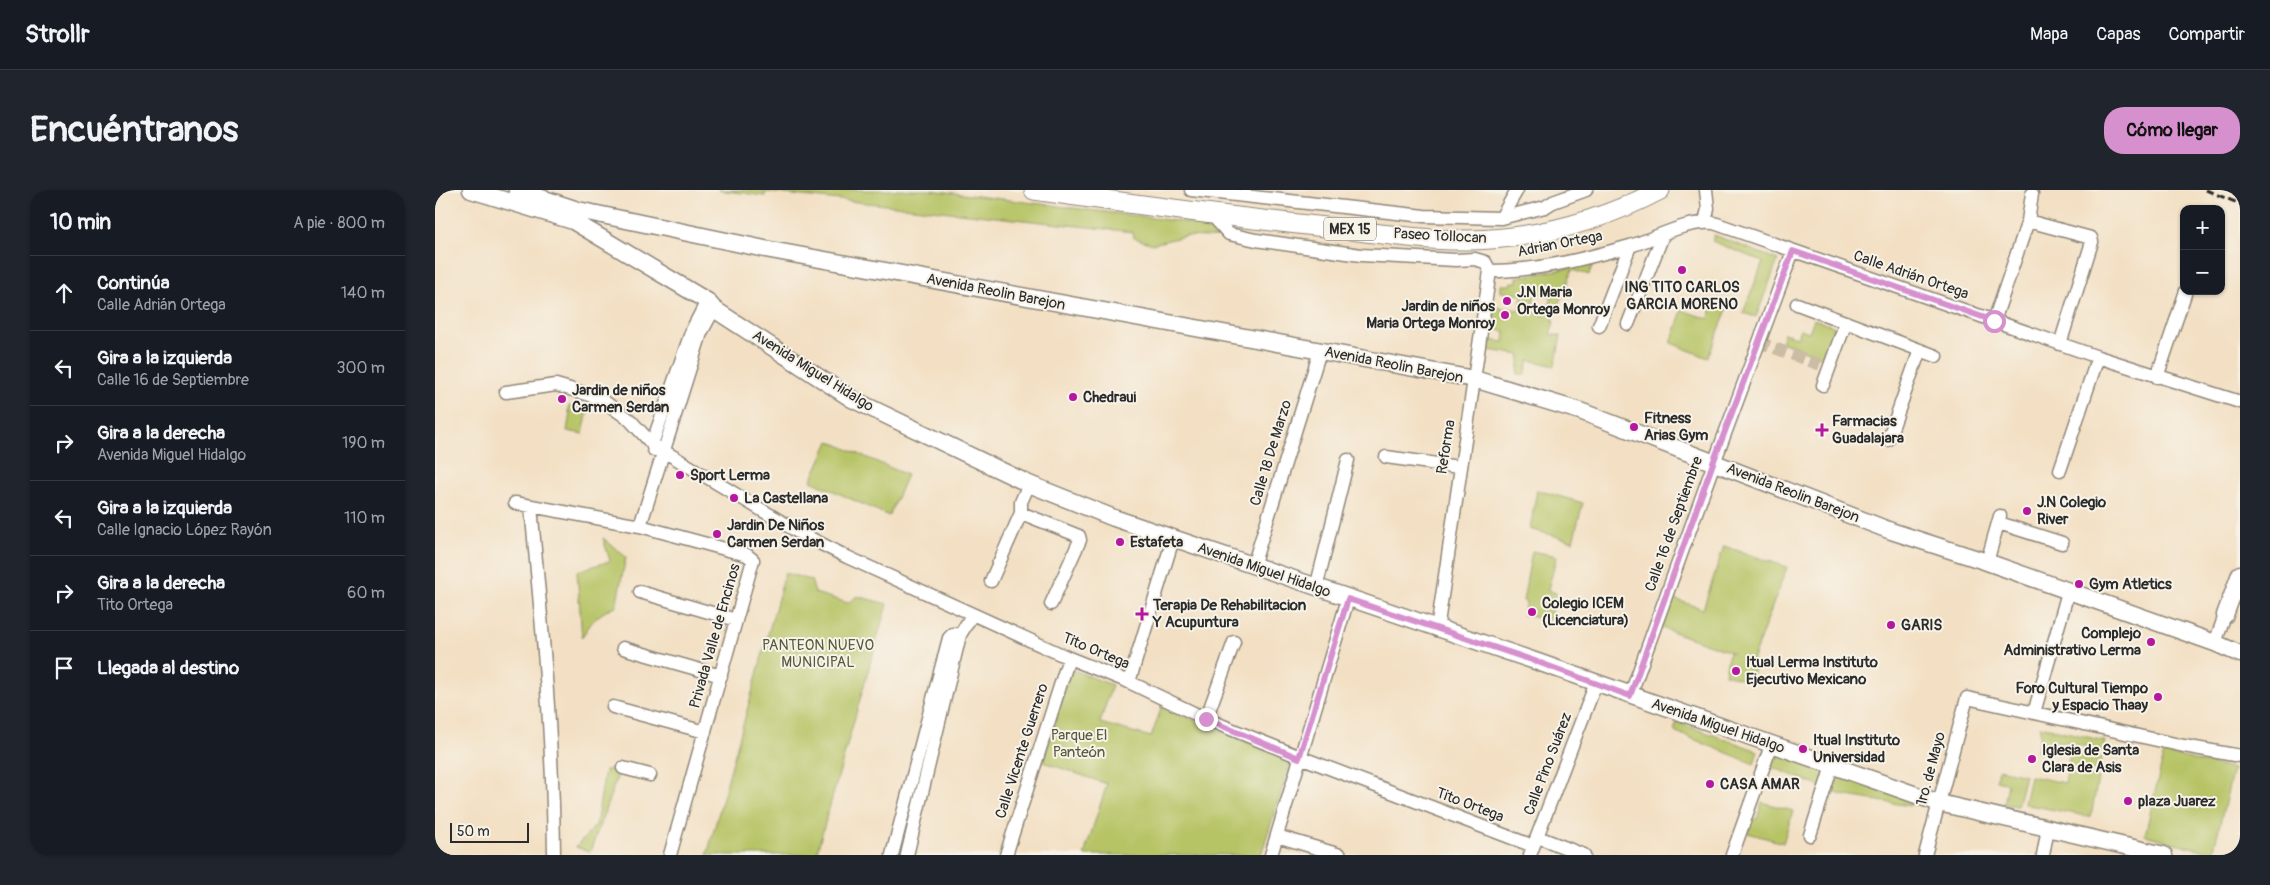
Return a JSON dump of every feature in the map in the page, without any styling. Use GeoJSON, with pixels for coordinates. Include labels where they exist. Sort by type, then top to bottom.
{"type":"FeatureCollection","features":[{"type":"Feature","properties":{"kind":"highway","name":"Paseo Tollocan"},"geometry":{"type":"LineString","coordinates":[[1034,190],[1212,215],[1442,239],[1490,239],[1536,234],[1581,223],[1625,207],[1660,190]]}},
{"type":"Feature","properties":{"kind":"main road","name":"Avenida Miguel Hidalgo"},"geometry":{"type":"LineString","coordinates":[[471,190],[575,216],[853,399],[1029,484],[1114,518],[1939,803],[2164,855]]}},
{"type":"Feature","properties":{"kind":"main road","name":"Avenida Reolin Barejon"},"geometry":{"type":"LineString","coordinates":[[517,190],[575,216],[1474,379],[1515,390],[1580,411],[1891,530],[2215,643],[2240,654]]}},
{"type":"Feature","properties":{"kind":"main road"},"geometry":{"type":"LineString","coordinates":[[2225,615],[2240,574]]}},
{"type":"Feature","properties":{"kind":"street"},"geometry":{"type":"LineString","coordinates":[[1191,190],[1424,216],[1501,218],[1545,207],[1553,202],[1586,190]]}},
{"type":"Feature","properties":{"kind":"street"},"geometry":{"type":"LineString","coordinates":[[1501,218],[1517,190]]}},
{"type":"Feature","properties":{"kind":"street"},"geometry":{"type":"LineString","coordinates":[[1705,190],[1710,222]]}},
{"type":"Feature","properties":{"kind":"street"},"geometry":{"type":"LineString","coordinates":[[1994,321],[2028,221],[2032,194]]}},
{"type":"Feature","properties":{"kind":"street"},"geometry":{"type":"LineString","coordinates":[[1212,215],[1229,234],[1256,240],[1361,254],[1456,260],[1475,259],[1485,262],[1490,271]]}},
{"type":"Feature","properties":{"kind":"street"},"geometry":{"type":"LineString","coordinates":[[2028,221],[2091,238],[2092,242],[2060,344]]}},
{"type":"Feature","properties":{"kind":"street","name":"Adrian Ortega"},"geometry":{"type":"LineString","coordinates":[[1490,271],[1540,268],[1630,246],[1696,222],[1710,222]]}},
{"type":"Feature","properties":{"kind":"street","name":"Calle Adrián Ortega"},"geometry":{"type":"LineString","coordinates":[[1710,222],[2157,377],[2239,398]]}},
{"type":"Feature","properties":{"kind":"street"},"geometry":{"type":"LineString","coordinates":[[1628,324],[1663,235]]}},
{"type":"Feature","properties":{"kind":"street"},"geometry":{"type":"LineString","coordinates":[[1599,326],[1630,246]]}},
{"type":"Feature","properties":{"kind":"street","name":"Calle 16 de Septiembre"},"geometry":{"type":"LineString","coordinates":[[1630,696],[1713,463],[1793,251]]}},
{"type":"Feature","properties":{"kind":"street","name":"Reforma"},"geometry":{"type":"LineString","coordinates":[[1437,630],[1459,467],[1490,271]]}},
{"type":"Feature","properties":{"kind":"street"},"geometry":{"type":"LineString","coordinates":[[2157,377],[2185,295]]}},
{"type":"Feature","properties":{"kind":"street"},"geometry":{"type":"LineString","coordinates":[[1797,304],[1936,356]]}},
{"type":"Feature","properties":{"kind":"street"},"geometry":{"type":"LineString","coordinates":[[640,526],[658,472],[658,448],[696,331],[711,305]]}},
{"type":"Feature","properties":{"kind":"street"},"geometry":{"type":"LineString","coordinates":[[1823,385],[1846,322]]}},
{"type":"Feature","properties":{"kind":"street"},"geometry":{"type":"LineString","coordinates":[[1888,440],[1920,350]]}},
{"type":"Feature","properties":{"kind":"street","name":"Calle 18 De Marzo"},"geometry":{"type":"LineString","coordinates":[[1253,566],[1321,351]]}},
{"type":"Feature","properties":{"kind":"street"},"geometry":{"type":"LineString","coordinates":[[2060,470],[2097,357]]}},
{"type":"Feature","properties":{"kind":"street","name":"Tito Ortega"},"geometry":{"type":"LineString","coordinates":[[506,392],[556,385],[583,392],[605,402],[630,420],[658,448],[800,533],[847,557],[1069,658],[1129,682],[1206,719],[1299,758],[1534,846],[1584,855]]}},
{"type":"Feature","properties":{"kind":"street"},"geometry":{"type":"LineString","coordinates":[[1386,457],[1459,467]]}},
{"type":"Feature","properties":{"kind":"street"},"geometry":{"type":"LineString","coordinates":[[1316,588],[1348,460]]}},
{"type":"Feature","properties":{"kind":"street"},"geometry":{"type":"LineString","coordinates":[[991,581],[1021,513],[1021,502],[1029,484]]}},
{"type":"Feature","properties":{"kind":"street","name":"Privada Valle de Encinos"},"geometry":{"type":"LineString","coordinates":[[515,503],[640,526],[750,557],[753,564],[735,620],[670,855]]}},
{"type":"Feature","properties":{"kind":"street"},"geometry":{"type":"LineString","coordinates":[[531,507],[545,646],[554,793],[554,855]]}},
{"type":"Feature","properties":{"kind":"street"},"geometry":{"type":"LineString","coordinates":[[1021,513],[1079,536],[1079,540],[1051,604]]}},
{"type":"Feature","properties":{"kind":"street"},"geometry":{"type":"LineString","coordinates":[[1987,562],[2000,519],[2062,543]]}},
{"type":"Feature","properties":{"kind":"street"},"geometry":{"type":"LineString","coordinates":[[1129,682],[1173,539]]}},
{"type":"Feature","properties":{"kind":"street"},"geometry":{"type":"LineString","coordinates":[[640,592],[735,620]]}},
{"type":"Feature","properties":{"kind":"street"},"geometry":{"type":"LineString","coordinates":[[2068,592],[2034,713],[2184,746],[2240,756]]}},
{"type":"Feature","properties":{"kind":"street"},"geometry":{"type":"LineString","coordinates":[[1271,855],[1348,599]]}},
{"type":"Feature","properties":{"kind":"street"},"geometry":{"type":"LineString","coordinates":[[907,855],[960,635],[972,614]]}},
{"type":"Feature","properties":{"kind":"street"},"geometry":{"type":"LineString","coordinates":[[2215,643],[2225,615]]}},
{"type":"Feature","properties":{"kind":"street"},"geometry":{"type":"LineString","coordinates":[[892,855],[949,638],[953,634],[960,635]]}},
{"type":"Feature","properties":{"kind":"street"},"geometry":{"type":"LineString","coordinates":[[1206,719],[1234,642]]}},
{"type":"Feature","properties":{"kind":"street"},"geometry":{"type":"LineString","coordinates":[[623,648],[721,676]]}},
{"type":"Feature","properties":{"kind":"street","name":"Calle Vicente Guerrero"},"geometry":{"type":"LineString","coordinates":[[1006,855],[1069,658]]}},
{"type":"Feature","properties":{"kind":"street","name":"Calle Pino Suárez"},"geometry":{"type":"LineString","coordinates":[[1534,846],[1596,683]]}},
{"type":"Feature","properties":{"kind":"street","name":"1ro. de Mayo"},"geometry":{"type":"LineString","coordinates":[[1925,855],[1966,700],[1969,698],[1975,699],[2034,713]]}},
{"type":"Feature","properties":{"kind":"street"},"geometry":{"type":"LineString","coordinates":[[613,707],[705,732]]}},
{"type":"Feature","properties":{"kind":"street"},"geometry":{"type":"LineString","coordinates":[[1732,855],[1772,744]]}},
{"type":"Feature","properties":{"kind":"street"},"geometry":{"type":"LineString","coordinates":[[1810,835],[1832,766]]}},
{"type":"Feature","properties":{"kind":"street"},"geometry":{"type":"LineString","coordinates":[[623,768],[650,774]]}},
{"type":"Feature","properties":{"kind":"street"},"geometry":{"type":"LineString","coordinates":[[2043,855],[2048,828]]}},
{"type":"Feature","properties":{"kind":"street"},"geometry":{"type":"LineString","coordinates":[[1277,836],[1340,855]]}},
{"type":"Feature","properties":{"kind":"green space"},"geometry":{"type":"Polygon","coordinates":[[[719,190],[930,190],[1185,222],[1211,230],[1226,238],[1185,236],[1153,244],[1134,238],[1133,232],[766,192],[765,196],[719,190]]]}},
{"type":"Feature","properties":{"kind":"green space"},"geometry":{"type":"Polygon","coordinates":[[[1714,235],[1778,260],[1756,317],[1743,313],[1763,262],[1712,241],[1714,235]]]}},
{"type":"Feature","properties":{"kind":"green space"},"geometry":{"type":"Polygon","coordinates":[[[1593,264],[1589,275],[1572,270],[1553,320],[1550,334],[1561,336],[1555,366],[1529,360],[1525,375],[1518,374],[1520,355],[1488,350],[1489,340],[1504,342],[1505,331],[1490,329],[1492,307],[1520,310],[1522,295],[1501,292],[1501,285],[1510,285],[1511,282],[1517,282],[1517,277],[1593,264]],[[1535,291],[1532,311],[1545,316],[1552,298],[1535,291]]]}},
{"type":"Feature","properties":{"kind":"green space"},"geometry":{"type":"Polygon","coordinates":[[[1715,302],[1728,307],[1708,358],[1671,343],[1682,310],[1708,319],[1715,302]]]}},
{"type":"Feature","properties":{"kind":"green space"},"geometry":{"type":"Polygon","coordinates":[[[1814,319],[1835,327],[1824,358],[1781,342],[1784,333],[1797,337],[1800,329],[1809,332],[1814,319]]]}},
{"type":"Feature","properties":{"kind":"green space"},"geometry":{"type":"Polygon","coordinates":[[[569,406],[588,410],[583,434],[567,431],[570,413],[568,412],[569,406]]]}},
{"type":"Feature","properties":{"kind":"green space"},"geometry":{"type":"Polygon","coordinates":[[[829,441],[907,475],[889,516],[811,481],[829,441]]]}},
{"type":"Feature","properties":{"kind":"green space"},"geometry":{"type":"Polygon","coordinates":[[[1537,490],[1583,503],[1573,541],[1530,529],[1537,490]]]}},
{"type":"Feature","properties":{"kind":"green space"},"geometry":{"type":"Polygon","coordinates":[[[603,538],[626,557],[616,606],[596,619],[588,627],[582,638],[577,571],[610,561],[603,538]]]}},
{"type":"Feature","properties":{"kind":"green space"},"geometry":{"type":"Polygon","coordinates":[[[1724,546],[1787,567],[1752,661],[1756,662],[1750,681],[1725,674],[1729,652],[1733,653],[1659,627],[1669,597],[1703,609],[1724,546]]]}},
{"type":"Feature","properties":{"kind":"green space"},"geometry":{"type":"Polygon","coordinates":[[[1532,551],[1557,556],[1548,590],[1556,593],[1549,620],[1523,615],[1526,602],[1523,601],[1532,551]]]}},
{"type":"Feature","properties":{"kind":"green space","name":"PANTEON NUEVO MUNICIPAL"},"geometry":{"type":"Polygon","coordinates":[[[785,573],[811,580],[815,593],[848,603],[857,596],[887,604],[816,855],[707,855],[785,573]]]}},
{"type":"Feature","properties":{"kind":"green space","name":"Parque El Panteón"},"geometry":{"type":"Polygon","coordinates":[[[1071,669],[1112,685],[1100,723],[1151,737],[1162,706],[1291,761],[1261,855],[1084,855],[1107,784],[1043,762],[1071,669]]]}},
{"type":"Feature","properties":{"kind":"green space"},"geometry":{"type":"Polygon","coordinates":[[[1677,722],[1758,751],[1754,764],[1676,732],[1674,730],[1677,722]]]}},
{"type":"Feature","properties":{"kind":"green space"},"geometry":{"type":"Polygon","coordinates":[[[2040,726],[2105,741],[2103,750],[2051,740],[2050,747],[2042,747],[2041,752],[2037,751],[2040,726]]]}},
{"type":"Feature","properties":{"kind":"green space"},"geometry":{"type":"Polygon","coordinates":[[[1767,747],[1910,800],[1910,806],[1841,795],[1762,763],[1767,747]]]}},
{"type":"Feature","properties":{"kind":"green space"},"geometry":{"type":"Polygon","coordinates":[[[2070,753],[2101,757],[2098,772],[2068,765],[2070,753]]]}},
{"type":"Feature","properties":{"kind":"green space"},"geometry":{"type":"Polygon","coordinates":[[[2164,753],[2233,769],[2213,853],[2145,835],[2164,753]]]}},
{"type":"Feature","properties":{"kind":"green space"},"geometry":{"type":"Polygon","coordinates":[[[612,769],[619,772],[590,852],[576,847],[596,825],[605,770],[612,769]]]}},
{"type":"Feature","properties":{"kind":"green space"},"geometry":{"type":"Polygon","coordinates":[[[1999,769],[2025,775],[2017,806],[2004,804],[2008,784],[1996,781],[1999,769]]]}},
{"type":"Feature","properties":{"kind":"green space"},"geometry":{"type":"Polygon","coordinates":[[[2067,771],[2098,778],[2091,817],[2024,804],[2030,776],[2065,783],[2067,771]]]}},
{"type":"Feature","properties":{"kind":"green space"},"geometry":{"type":"Polygon","coordinates":[[[1762,802],[1793,811],[1783,843],[1748,833],[1752,818],[1757,819],[1762,802]]]}},
{"type":"Feature","properties":{"kind":"tunnel"},"geometry":{"type":"LineString","coordinates":[[1758,342],[1829,368]]}},
{"type":"Feature","properties":{"kind":"railway"},"geometry":{"type":"LineString","coordinates":[[2206,190],[2240,204]]}},
{"type":"Feature","properties":{"kind":"place","name":"ING TITO CARLOS GARCIA MORENO"},"geometry":{"type":"Point","coordinates":[1682,270]}},
{"type":"Feature","properties":{"kind":"place","name":"J.N Maria Ortega Monroy"},"geometry":{"type":"Point","coordinates":[1507,301]}},
{"type":"Feature","properties":{"kind":"place","name":"Jardin de niños Maria Ortega Monroy"},"geometry":{"type":"Point","coordinates":[1505,315]}},
{"type":"Feature","properties":{"kind":"place","name":"Chedraui"},"geometry":{"type":"Point","coordinates":[1073,397]}},
{"type":"Feature","properties":{"kind":"place","name":"Jardin de niños Carmen Serdan"},"geometry":{"type":"Point","coordinates":[562,399]}},
{"type":"Feature","properties":{"kind":"place","name":"Fitness Arias Gym"},"geometry":{"type":"Point","coordinates":[1634,427]}},
{"type":"Feature","properties":{"kind":"place","name":"Farmacias Guadalajara"},"geometry":{"type":"Point","coordinates":[1822,430]}},
{"type":"Feature","properties":{"kind":"place","name":"Sport Lerma"},"geometry":{"type":"Point","coordinates":[680,475]}},
{"type":"Feature","properties":{"kind":"place","name":"La Castellana"},"geometry":{"type":"Point","coordinates":[734,498]}},
{"type":"Feature","properties":{"kind":"place","name":"J.N Colegio River"},"geometry":{"type":"Point","coordinates":[2027,511]}},
{"type":"Feature","properties":{"kind":"place","name":"Jardin De Niños Carmen Serdan"},"geometry":{"type":"Point","coordinates":[717,534]}},
{"type":"Feature","properties":{"kind":"place","name":"Estafeta"},"geometry":{"type":"Point","coordinates":[1120,542]}},
{"type":"Feature","properties":{"kind":"place","name":"Gym Atletics"},"geometry":{"type":"Point","coordinates":[2079,584]}},
{"type":"Feature","properties":{"kind":"place","name":"Colegio ICEM (Licenciatura)"},"geometry":{"type":"Point","coordinates":[1532,612]}},
{"type":"Feature","properties":{"kind":"place","name":"Terapia De Rehabilitacion Y Acupuntura"},"geometry":{"type":"Point","coordinates":[1142,614]}},
{"type":"Feature","properties":{"kind":"place","name":"GARIS"},"geometry":{"type":"Point","coordinates":[1891,625]}},
{"type":"Feature","properties":{"kind":"place","name":"Complejo Administrativo Lerma"},"geometry":{"type":"Point","coordinates":[2151,642]}},
{"type":"Feature","properties":{"kind":"place","name":"Itual Lerma Instituto Ejecutivo Mexicano"},"geometry":{"type":"Point","coordinates":[1736,671]}},
{"type":"Feature","properties":{"kind":"place","name":"Foro Cultural Tiempo y Espacio Thaay"},"geometry":{"type":"Point","coordinates":[2158,697]}},
{"type":"Feature","properties":{"kind":"place","name":"Itual Instituto Universidad"},"geometry":{"type":"Point","coordinates":[1803,749]}},
{"type":"Feature","properties":{"kind":"place","name":"Iglesia de Santa Clara de Asis"},"geometry":{"type":"Point","coordinates":[2032,759]}},
{"type":"Feature","properties":{"kind":"place","name":"CASA AMAR"},"geometry":{"type":"Point","coordinates":[1710,784]}},
{"type":"Feature","properties":{"kind":"place","name":"plaza Juarez"},"geometry":{"type":"Point","coordinates":[2128,801]}},
{"type":"Feature","properties":{"kind":"route"},"geometry":{"type":"LineString","coordinates":[[1206,719],[1299,758],[1348,599],[1535,661],[1630,696],[1637,671],[1713,463],[1793,251],[1994,321]]}}]}
